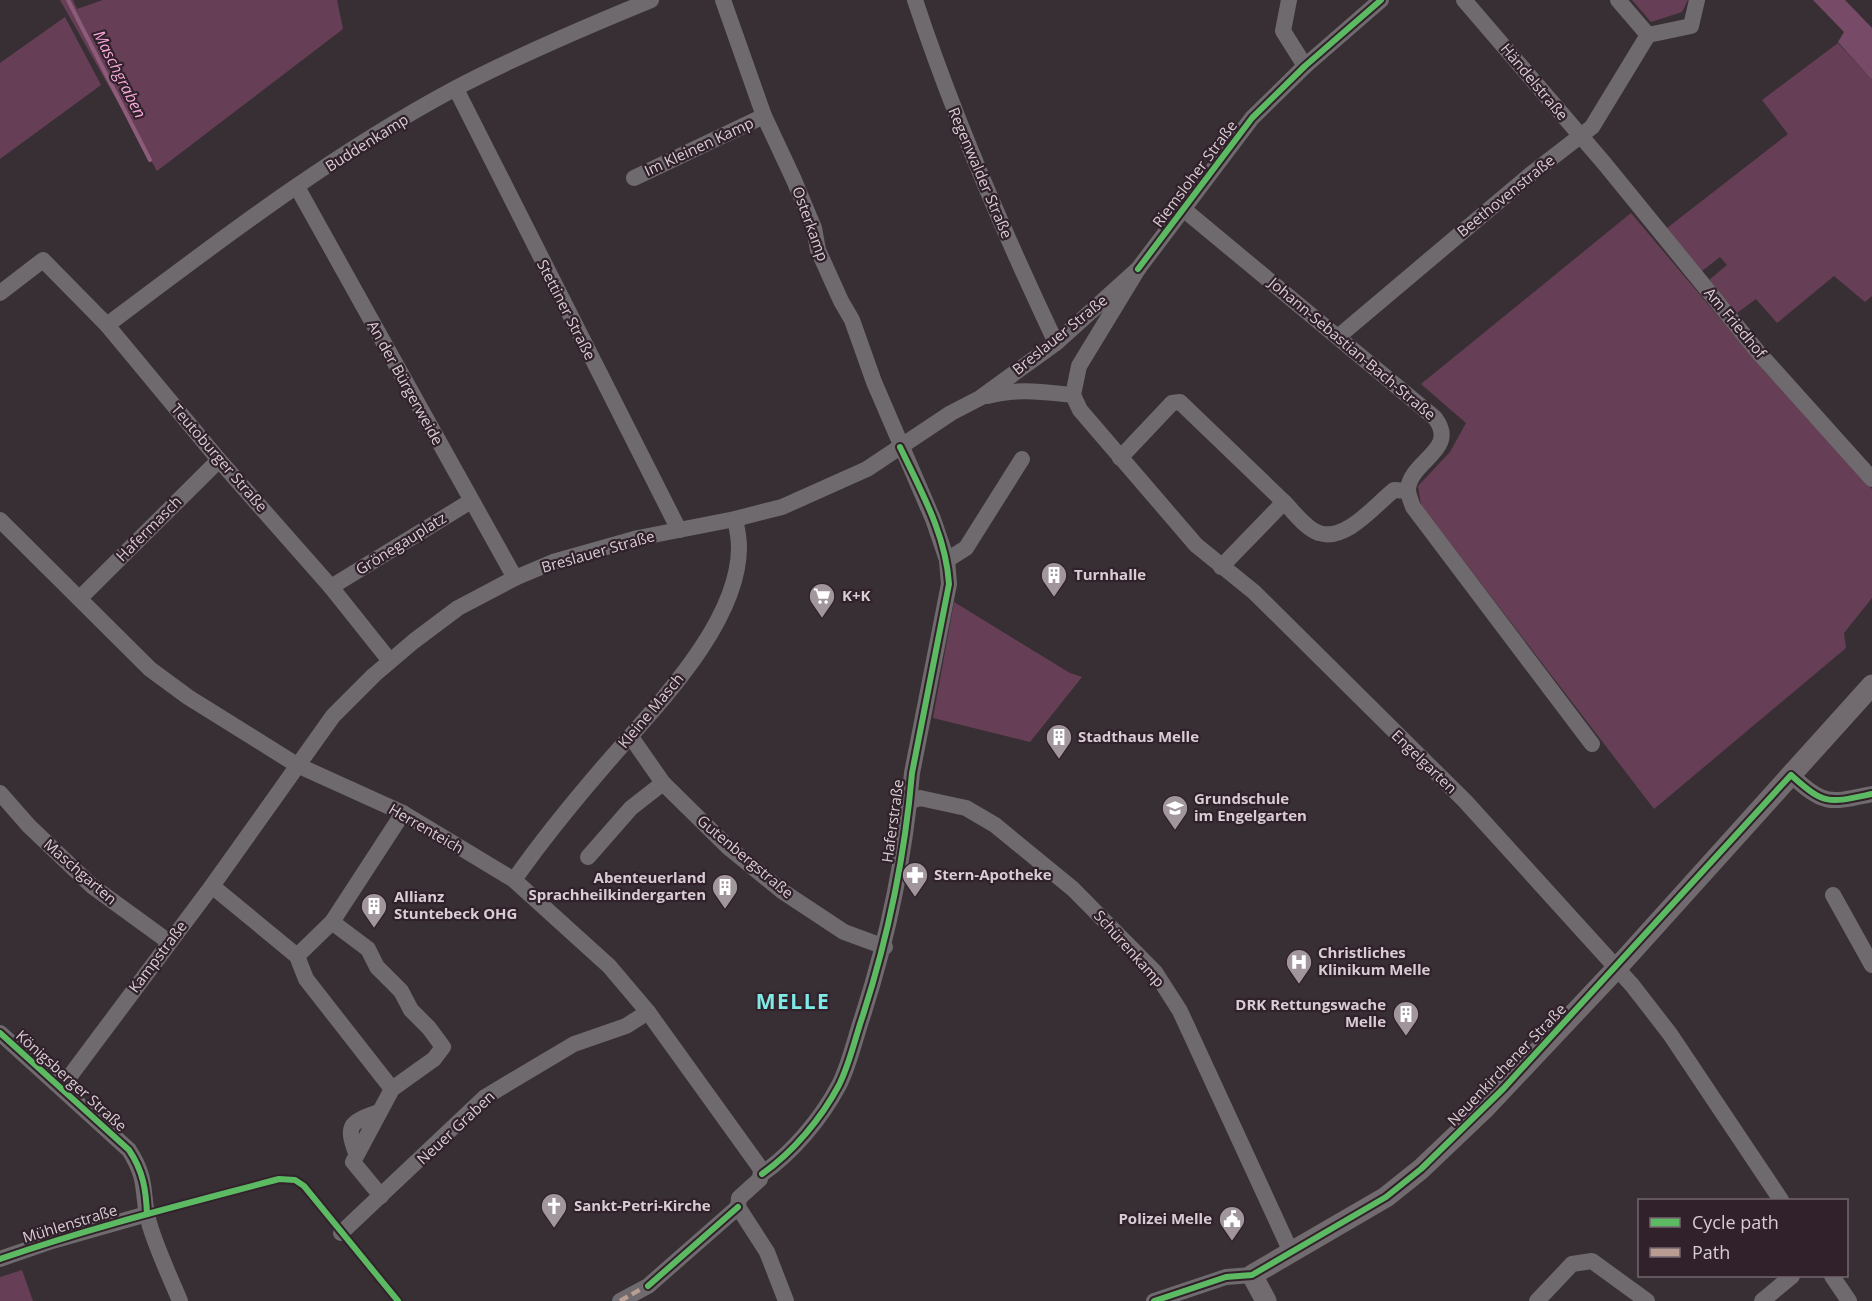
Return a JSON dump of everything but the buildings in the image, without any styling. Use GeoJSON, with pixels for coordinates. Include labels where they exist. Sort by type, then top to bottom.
{"type":"FeatureCollection","features":[{"type":"Feature","properties":{"kind":"main road","name":"Neuenkirchener Straße"},"geometry":{"type":"LineString","coordinates":[[1252,1275],[1386,1197],[1421,1169],[1490,1103],[1616,969],[1872,685]]}},
{"type":"Feature","properties":{"kind":"main road"},"geometry":{"type":"LineString","coordinates":[[1252,1275],[1266,1301]]}},
{"type":"Feature","properties":{"kind":"street","name":"Buddenkamp"},"geometry":{"type":"LineString","coordinates":[[107,325],[297,187],[456,89],[525,54],[651,0]]}},
{"type":"Feature","properties":{"kind":"street","name":"Osterkamp"},"geometry":{"type":"LineString","coordinates":[[723,0],[764,117],[814,228],[819,250],[856,330],[900,447]]}},
{"type":"Feature","properties":{"kind":"street","name":"Regenwalder Straße"},"geometry":{"type":"LineString","coordinates":[[915,0],[945,90],[1006,235],[1056,342]]}},
{"type":"Feature","properties":{"kind":"street"},"geometry":{"type":"LineString","coordinates":[[1290,0],[1283,31],[1305,66]]}},
{"type":"Feature","properties":{"kind":"street","name":"Riemsloher Straße"},"geometry":{"type":"LineString","coordinates":[[1073,395],[1079,366],[1138,269],[1252,118],[1305,66],[1381,0]]}},
{"type":"Feature","properties":{"kind":"street","name":"Händelstraße"},"geometry":{"type":"LineString","coordinates":[[1464,0],[1604,163]]}},
{"type":"Feature","properties":{"kind":"street"},"geometry":{"type":"LineString","coordinates":[[1618,0],[1648,35],[1690,26],[1697,0]]}},
{"type":"Feature","properties":{"kind":"street","name":"Beethovenstraße"},"geometry":{"type":"LineString","coordinates":[[1339,336],[1521,182],[1592,127],[1648,35]]}},
{"type":"Feature","properties":{"kind":"street","name":"Stettiner Straße"},"geometry":{"type":"LineString","coordinates":[[456,89],[679,530]]}},
{"type":"Feature","properties":{"kind":"street","name":"Im Kleinen Kamp"},"geometry":{"type":"LineString","coordinates":[[634,178],[764,117]]}},
{"type":"Feature","properties":{"kind":"street","name":"Am Friedhof"},"geometry":{"type":"LineString","coordinates":[[1604,163],[1763,357],[1872,479]]}},
{"type":"Feature","properties":{"kind":"street","name":"An der Bürgerweide"},"geometry":{"type":"LineString","coordinates":[[297,187],[515,578]]}},
{"type":"Feature","properties":{"kind":"street","name":"Johann-Sebastian-Bach-Straße"},"geometry":{"type":"LineString","coordinates":[[1182,208],[1435,418],[1442,428],[1443,440],[1411,480],[1408,491]]}},
{"type":"Feature","properties":{"kind":"street","name":"Teutoburger Straße"},"geometry":{"type":"LineString","coordinates":[[0,293],[43,260],[107,325],[219,460],[331,587],[390,661]]}},
{"type":"Feature","properties":{"kind":"street","name":"Breslauer Straße"},"geometry":{"type":"LineString","coordinates":[[255,826],[333,716],[390,661],[458,608],[515,578],[574,556],[679,530],[735,519],[809,497],[867,469],[951,413],[980,398],[1056,342],[1138,269]]}},
{"type":"Feature","properties":{"kind":"street","name":"Breslauer Straße"},"geometry":{"type":"LineString","coordinates":[[980,398],[1001,392],[1029,390],[1073,395]]}},
{"type":"Feature","properties":{"kind":"street","name":"Engelgarten"},"geometry":{"type":"LineString","coordinates":[[1073,395],[1080,410],[1196,545],[1254,592],[1465,801],[1616,969],[1670,1034],[1780,1199]]}},
{"type":"Feature","properties":{"kind":"street"},"geometry":{"type":"LineString","coordinates":[[1120,458],[1172,403],[1180,402],[1318,533],[1332,534],[1347,529],[1394,490],[1408,491],[1413,507],[1592,744]]}},
{"type":"Feature","properties":{"kind":"street","name":"Haferstraße"},"geometry":{"type":"LineString","coordinates":[[762,1174],[777,1163],[818,1119],[839,1084],[885,947],[910,801],[912,773],[949,584],[947,560],[933,519],[900,447]]}},
{"type":"Feature","properties":{"kind":"street"},"geometry":{"type":"LineString","coordinates":[[947,560],[966,548],[1022,459]]}},
{"type":"Feature","properties":{"kind":"street","name":"Hafermasch"},"geometry":{"type":"LineString","coordinates":[[80,598],[219,460]]}},
{"type":"Feature","properties":{"kind":"street","name":"Grönegauplatz"},"geometry":{"type":"LineString","coordinates":[[331,587],[471,501]]}},
{"type":"Feature","properties":{"kind":"street"},"geometry":{"type":"LineString","coordinates":[[1221,567],[1284,502]]}},
{"type":"Feature","properties":{"kind":"street","name":"Kleine Masch"},"geometry":{"type":"LineString","coordinates":[[514,880],[564,813],[631,737],[688,667],[716,622],[737,569],[740,546],[735,519]]}},
{"type":"Feature","properties":{"kind":"street","name":"Herrenteich"},"geometry":{"type":"LineString","coordinates":[[0,520],[150,669],[225,722],[297,765],[404,813],[514,880],[609,966],[648,1012],[758,1164],[762,1174]]}},
{"type":"Feature","properties":{"kind":"street","name":"Gutenbergstraße"},"geometry":{"type":"LineString","coordinates":[[631,737],[663,783],[729,847],[782,891],[844,932],[885,947]]}},
{"type":"Feature","properties":{"kind":"street"},"geometry":{"type":"LineString","coordinates":[[1791,775],[1810,793],[1834,802],[1872,794]]}},
{"type":"Feature","properties":{"kind":"street"},"geometry":{"type":"LineString","coordinates":[[588,857],[631,808],[663,783]]}},
{"type":"Feature","properties":{"kind":"street","name":"Maschgarten"},"geometry":{"type":"LineString","coordinates":[[0,793],[29,826],[92,886],[169,942]]}},
{"type":"Feature","properties":{"kind":"street","name":"Schürenkamp"},"geometry":{"type":"LineString","coordinates":[[910,801],[920,798],[966,808],[995,825],[1072,889],[1155,972],[1180,1011],[1291,1252]]}},
{"type":"Feature","properties":{"kind":"street"},"geometry":{"type":"LineString","coordinates":[[297,956],[332,922],[404,813]]}},
{"type":"Feature","properties":{"kind":"street","name":"Kampstraße"},"geometry":{"type":"LineString","coordinates":[[61,1088],[255,826]]}},
{"type":"Feature","properties":{"kind":"street"},"geometry":{"type":"LineString","coordinates":[[212,886],[297,956],[306,979],[392,1089]]}},
{"type":"Feature","properties":{"kind":"street"},"geometry":{"type":"LineString","coordinates":[[1833,895],[1872,965]]}},
{"type":"Feature","properties":{"kind":"street"},"geometry":{"type":"LineString","coordinates":[[332,922],[368,950],[377,967],[401,991],[411,1010],[429,1028],[442,1047],[418,1071],[392,1089],[356,1153],[353,1162],[386,1192]]}},
{"type":"Feature","properties":{"kind":"street","name":"Neuer Graben"},"geometry":{"type":"LineString","coordinates":[[341,1233],[485,1097],[574,1044],[626,1026],[648,1012]]}},
{"type":"Feature","properties":{"kind":"street","name":"Königsberger Straße"},"geometry":{"type":"LineString","coordinates":[[0,1034],[129,1150],[139,1166],[145,1183],[149,1220],[180,1301]]}},
{"type":"Feature","properties":{"kind":"street"},"geometry":{"type":"LineString","coordinates":[[762,1174],[739,1198],[738,1207],[767,1252],[786,1301]]}},
{"type":"Feature","properties":{"kind":"street"},"geometry":{"type":"LineString","coordinates":[[620,1301],[648,1286],[738,1207]]}},
{"type":"Feature","properties":{"kind":"street","name":"Mühlenstraße"},"geometry":{"type":"LineString","coordinates":[[0,1259],[52,1241],[149,1220]]}},
{"type":"Feature","properties":{"kind":"street"},"geometry":{"type":"LineString","coordinates":[[1537,1301],[1572,1264],[1592,1261],[1646,1301]]}},
{"type":"Feature","properties":{"kind":"street"},"geometry":{"type":"LineString","coordinates":[[1155,1301],[1226,1277],[1252,1275]]}},
{"type":"Feature","properties":{"kind":"street"},"geometry":{"type":"LineString","coordinates":[[1762,1301],[1790,1277]]}},
{"type":"Feature","properties":{"kind":"street"},"geometry":{"type":"LineString","coordinates":[[1833,1277],[1849,1301]]}},
{"type":"Feature","properties":{"kind":"shaded area"},"geometry":{"type":"Polygon","coordinates":[[[60,0],[73,0],[77,9],[103,0],[337,0],[343,29],[157,171],[60,0]]]}},
{"type":"Feature","properties":{"kind":"shaded area"},"geometry":{"type":"Polygon","coordinates":[[[1632,0],[1688,0],[1682,12],[1651,22],[1632,0]]]}},
{"type":"Feature","properties":{"kind":"shaded area"},"geometry":{"type":"Polygon","coordinates":[[[1813,0],[1845,0],[1872,28],[1872,80],[1838,42],[1844,32],[1813,0]]]}},
{"type":"Feature","properties":{"kind":"shaded area"},"geometry":{"type":"Polygon","coordinates":[[[65,17],[101,85],[0,159],[0,63],[65,17]]]}},
{"type":"Feature","properties":{"kind":"shaded area"},"geometry":{"type":"Polygon","coordinates":[[[1838,43],[1872,80],[1872,296],[1865,302],[1834,276],[1777,323],[1756,299],[1737,313],[1709,280],[1727,265],[1720,257],[1702,271],[1667,228],[1788,134],[1762,100],[1838,43]]]}},
{"type":"Feature","properties":{"kind":"shaded area"},"geometry":{"type":"Polygon","coordinates":[[[1631,213],[1766,373],[1872,489],[1872,598],[1844,633],[1846,648],[1654,809],[1421,505],[1418,486],[1450,452],[1466,423],[1421,384],[1631,213]]]}},
{"type":"Feature","properties":{"kind":"shaded area"},"geometry":{"type":"Polygon","coordinates":[[[954,602],[1070,673],[1082,677],[1030,742],[933,718],[954,602]]]}},
{"type":"Feature","properties":{"kind":"shaded area"},"geometry":{"type":"Polygon","coordinates":[[[22,1270],[33,1301],[0,1301],[0,1277],[22,1270]]]}},
{"type":"Feature","properties":{"kind":"waterway","name":"Maschgraben"},"geometry":{"type":"LineString","coordinates":[[68,0],[150,160]]}},
{"type":"Feature","properties":{"kind":"marked path"},"geometry":{"type":"LineString","coordinates":[[620,1301],[650,1284]]}},
{"type":"Feature","properties":{"kind":"cycle path"},"geometry":{"type":"LineString","coordinates":[[1138,269],[1252,118],[1305,66],[1381,0]]}},
{"type":"Feature","properties":{"kind":"cycle path"},"geometry":{"type":"LineString","coordinates":[[762,1174],[785,1156],[805,1134],[824,1110],[843,1077],[872,986],[894,895],[905,834],[912,773],[949,584],[938,531],[900,447]]}},
{"type":"Feature","properties":{"kind":"cycle path"},"geometry":{"type":"LineString","coordinates":[[1154,1301],[1226,1277],[1252,1275],[1386,1197],[1421,1169],[1503,1089],[1791,775],[1812,792],[1828,800],[1872,794]]}},
{"type":"Feature","properties":{"kind":"cycle path"},"geometry":{"type":"LineString","coordinates":[[0,1033],[129,1150],[138,1165],[143,1180],[147,1214]]}},
{"type":"Feature","properties":{"kind":"cycle path"},"geometry":{"type":"LineString","coordinates":[[0,1259],[174,1207],[279,1179],[295,1180],[304,1186],[398,1301]]}},
{"type":"Feature","properties":{"kind":"cycle path"},"geometry":{"type":"LineString","coordinates":[[648,1286],[738,1207]]}},
{"type":"Feature","properties":{"kind":"place","name":"Turnhalle"},"geometry":{"type":"Point","coordinates":[1054,598]}},
{"type":"Feature","properties":{"kind":"place","name":"K+K"},"geometry":{"type":"Point","coordinates":[822,619]}},
{"type":"Feature","properties":{"kind":"place","name":"Stadthaus Melle"},"geometry":{"type":"Point","coordinates":[1059,760]}},
{"type":"Feature","properties":{"kind":"place","name":"Grundschule im Engelgarten"},"geometry":{"type":"Point","coordinates":[1175,831]}},
{"type":"Feature","properties":{"kind":"place","name":"Stern-Apotheke"},"geometry":{"type":"Point","coordinates":[915,898]}},
{"type":"Feature","properties":{"kind":"place","name":"Abenteuerland Sprachheilkindergarten"},"geometry":{"type":"Point","coordinates":[725,910]}},
{"type":"Feature","properties":{"kind":"place","name":"Allianz Stuntebeck OHG"},"geometry":{"type":"Point","coordinates":[374,929]}},
{"type":"Feature","properties":{"kind":"place","name":"Christliches Klinikum Melle"},"geometry":{"type":"Point","coordinates":[1299,985]}},
{"type":"Feature","properties":{"kind":"place","name":"DRK Rettungswache Melle"},"geometry":{"type":"Point","coordinates":[1406,1037]}},
{"type":"Feature","properties":{"kind":"place","name":"Sankt-Petri-Kirche"},"geometry":{"type":"Point","coordinates":[554,1229]}},
{"type":"Feature","properties":{"kind":"place","name":"Polizei Melle"},"geometry":{"type":"Point","coordinates":[1232,1242]}},
{"type":"Feature","properties":{"kind":"district","name":"MELLE"},"geometry":{"type":"Point","coordinates":[793,1002]}}]}
